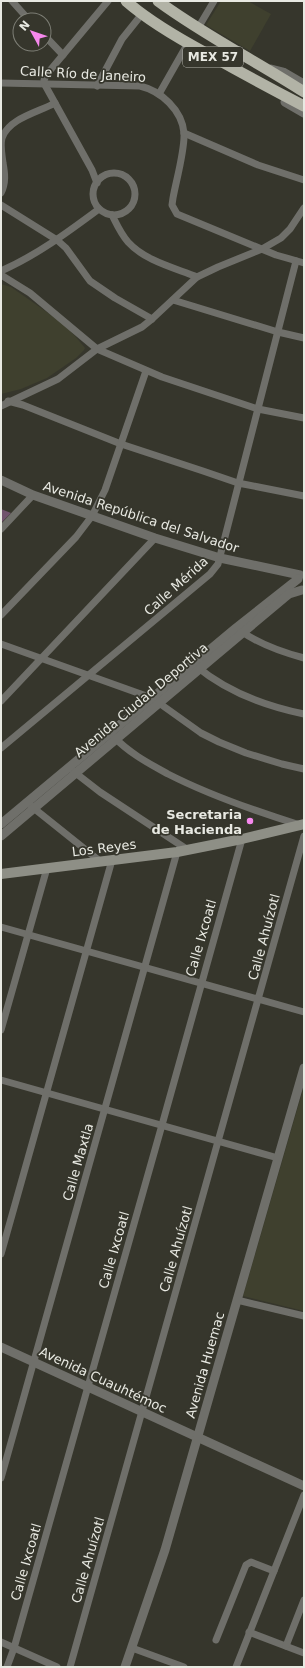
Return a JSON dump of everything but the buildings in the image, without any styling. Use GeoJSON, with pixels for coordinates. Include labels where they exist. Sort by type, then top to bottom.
{"type":"FeatureCollection","features":[{"type":"Feature","properties":{"kind":"highway","name":"MEX 57"},"geometry":{"type":"LineString","coordinates":[[126,1],[142,14],[188,43],[256,82],[304,106]]}},
{"type":"Feature","properties":{"kind":"highway","name":"MEX 57"},"geometry":{"type":"LineString","coordinates":[[158,1],[198,28],[269,69],[304,92]]}},
{"type":"Feature","properties":{"kind":"main road","name":"Los Reyes"},"geometry":{"type":"LineString","coordinates":[[1,874],[177,852],[242,839],[302,824]]}},
{"type":"Feature","properties":{"kind":"street"},"geometry":{"type":"LineString","coordinates":[[12,1],[22,12]]}},
{"type":"Feature","properties":{"kind":"street"},"geometry":{"type":"LineString","coordinates":[[97,182],[92,170],[45,85],[44,80],[47,74],[108,1]]}},
{"type":"Feature","properties":{"kind":"street"},"geometry":{"type":"LineString","coordinates":[[198,28],[214,1]]}},
{"type":"Feature","properties":{"kind":"street"},"geometry":{"type":"LineString","coordinates":[[97,86],[122,39],[142,14]]}},
{"type":"Feature","properties":{"kind":"street"},"geometry":{"type":"LineString","coordinates":[[52,43],[63,55]]}},
{"type":"Feature","properties":{"kind":"street"},"geometry":{"type":"LineString","coordinates":[[159,94],[188,43]]}},
{"type":"Feature","properties":{"kind":"street"},"geometry":{"type":"LineString","coordinates":[[269,69],[282,72],[304,84]]}},
{"type":"Feature","properties":{"kind":"street"},"geometry":{"type":"LineString","coordinates":[[256,82],[304,113]]}},
{"type":"Feature","properties":{"kind":"street","name":"Calle Río de Janeiro"},"geometry":{"type":"LineString","coordinates":[[1,83],[140,86],[159,94],[173,107],[179,117],[184,133],[173,198],[174,210],[176,214],[262,249],[296,261],[304,262]]}},
{"type":"Feature","properties":{"kind":"street"},"geometry":{"type":"LineString","coordinates":[[1,193],[4,187],[5,175],[1,147],[2,139],[6,131],[14,122],[56,103]]}},
{"type":"Feature","properties":{"kind":"street"},"geometry":{"type":"LineString","coordinates":[[184,133],[258,165],[304,180]]}},
{"type":"Feature","properties":{"kind":"street"},"geometry":{"type":"LineString","coordinates":[[114,173],[127,177],[132,182],[135,195],[130,208],[119,215],[112,216],[107,215],[99,209],[93,196],[97,182],[101,178],[114,173]]}},
{"type":"Feature","properties":{"kind":"street"},"geometry":{"type":"LineString","coordinates":[[1,205],[57,240],[66,248],[90,281],[115,298],[152,319]]}},
{"type":"Feature","properties":{"kind":"street"},"geometry":{"type":"LineString","coordinates":[[1,406],[58,379],[97,349],[125,336],[152,319],[197,277],[262,249],[281,238],[290,229],[304,208]]}},
{"type":"Feature","properties":{"kind":"street"},"geometry":{"type":"LineString","coordinates":[[1,271],[20,262],[57,240],[99,209]]}},
{"type":"Feature","properties":{"kind":"street"},"geometry":{"type":"LineString","coordinates":[[112,216],[120,232],[128,243],[137,250],[147,257],[197,277]]}},
{"type":"Feature","properties":{"kind":"street","name":"Calle Mérida"},"geometry":{"type":"LineString","coordinates":[[1,748],[210,574],[218,564],[296,261]]}},
{"type":"Feature","properties":{"kind":"street"},"geometry":{"type":"LineString","coordinates":[[1,275],[30,293],[97,349],[146,371],[258,409],[304,418]]}},
{"type":"Feature","properties":{"kind":"street"},"geometry":{"type":"LineString","coordinates":[[173,300],[278,332],[304,338]]}},
{"type":"Feature","properties":{"kind":"street"},"geometry":{"type":"LineString","coordinates":[[1,615],[72,541],[92,516],[105,490],[146,371]]}},
{"type":"Feature","properties":{"kind":"street"},"geometry":{"type":"LineString","coordinates":[[1,400],[10,401],[122,444],[238,483],[304,496]]}},
{"type":"Feature","properties":{"kind":"street","name":"Avenida República del Salvador"},"geometry":{"type":"LineString","coordinates":[[1,480],[33,495],[155,538],[220,558],[301,575]]}},
{"type":"Feature","properties":{"kind":"street"},"geometry":{"type":"LineString","coordinates":[[1,529],[33,495]]}},
{"type":"Feature","properties":{"kind":"street"},"geometry":{"type":"LineString","coordinates":[[1,701],[155,538]]}},
{"type":"Feature","properties":{"kind":"street"},"geometry":{"type":"LineString","coordinates":[[301,575],[303,591]]}},
{"type":"Feature","properties":{"kind":"street","name":"Avenida Ciudad Deportiva"},"geometry":{"type":"LineString","coordinates":[[1,836],[30,806],[239,630],[301,575]]}},
{"type":"Feature","properties":{"kind":"street","name":"Avenida Ciudad Deportiva"},"geometry":{"type":"LineString","coordinates":[[239,630],[289,594],[303,591]]}},
{"type":"Feature","properties":{"kind":"street"},"geometry":{"type":"LineString","coordinates":[[239,630],[278,651],[304,658]]}},
{"type":"Feature","properties":{"kind":"street"},"geometry":{"type":"LineString","coordinates":[[1,644],[156,700],[187,723],[219,742],[253,755],[304,769]]}},
{"type":"Feature","properties":{"kind":"street"},"geometry":{"type":"LineString","coordinates":[[196,666],[223,685],[242,695],[304,714]]}},
{"type":"Feature","properties":{"kind":"street"},"geometry":{"type":"LineString","coordinates":[[113,736],[142,760],[192,786],[254,811],[302,824]]}},
{"type":"Feature","properties":{"kind":"street"},"geometry":{"type":"LineString","coordinates":[[72,770],[100,792],[188,850]]}},
{"type":"Feature","properties":{"kind":"street"},"geometry":{"type":"LineString","coordinates":[[30,806],[101,862]]}},
{"type":"Feature","properties":{"kind":"street","name":"Avenida Ciudad Deportiva"},"geometry":{"type":"LineString","coordinates":[[1,824],[30,806]]}},
{"type":"Feature","properties":{"kind":"street","name":"Calle Ahuízotl"},"geometry":{"type":"LineString","coordinates":[[70,1667],[304,836]]}},
{"type":"Feature","properties":{"kind":"street","name":"Calle Ixcoatl"},"geometry":{"type":"LineString","coordinates":[[7,1667],[14,1648],[242,839]]}},
{"type":"Feature","properties":{"kind":"street","name":"Calle Maxtla"},"geometry":{"type":"LineString","coordinates":[[1,1478],[177,852]]}},
{"type":"Feature","properties":{"kind":"street"},"geometry":{"type":"LineString","coordinates":[[1,1254],[112,860]]}},
{"type":"Feature","properties":{"kind":"street"},"geometry":{"type":"LineString","coordinates":[[1,1030],[47,868]]}},
{"type":"Feature","properties":{"kind":"street"},"geometry":{"type":"LineString","coordinates":[[1,927],[304,1012]]}},
{"type":"Feature","properties":{"kind":"street","name":"Avenida Huemac"},"geometry":{"type":"LineString","coordinates":[[125,1667],[165,1550],[304,1068]]}},
{"type":"Feature","properties":{"kind":"street"},"geometry":{"type":"LineString","coordinates":[[1,1080],[278,1158]]}},
{"type":"Feature","properties":{"kind":"street"},"geometry":{"type":"LineString","coordinates":[[237,1300],[304,1316]]}},
{"type":"Feature","properties":{"kind":"street","name":"Avenida Cuauhtémoc"},"geometry":{"type":"LineString","coordinates":[[1,1347],[304,1486]]}},
{"type":"Feature","properties":{"kind":"street"},"geometry":{"type":"LineString","coordinates":[[236,1667],[304,1495]]}},
{"type":"Feature","properties":{"kind":"street"},"geometry":{"type":"LineString","coordinates":[[216,1640],[246,1565],[252,1562],[274,1571]]}},
{"type":"Feature","properties":{"kind":"street"},"geometry":{"type":"LineString","coordinates":[[286,1646],[304,1600]]}},
{"type":"Feature","properties":{"kind":"street"},"geometry":{"type":"LineString","coordinates":[[249,1632],[304,1653]]}},
{"type":"Feature","properties":{"kind":"street"},"geometry":{"type":"LineString","coordinates":[[1,1642],[57,1667]]}},
{"type":"Feature","properties":{"kind":"street"},"geometry":{"type":"LineString","coordinates":[[132,1648],[182,1667]]}},
{"type":"Feature","properties":{"kind":"shaded area"},"geometry":{"type":"Polygon","coordinates":[[[221,1],[248,1],[271,14],[250,51],[206,25],[221,1]]]}},
{"type":"Feature","properties":{"kind":"shaded area"},"geometry":{"type":"Polygon","coordinates":[[[1,284],[11,287],[61,322],[85,348],[76,358],[47,378],[21,389],[1,394],[1,284]]]}},
{"type":"Feature","properties":{"kind":"shaded area"},"geometry":{"type":"Polygon","coordinates":[[[1,509],[11,513],[1,523],[1,509]]]}},
{"type":"Feature","properties":{"kind":"shaded area"},"geometry":{"type":"Polygon","coordinates":[[[304,1086],[304,1311],[243,1296],[304,1086]]]}},
{"type":"Feature","properties":{"kind":"place","name":"Secretaria de Hacienda"},"geometry":{"type":"Point","coordinates":[250,821]}}]}
